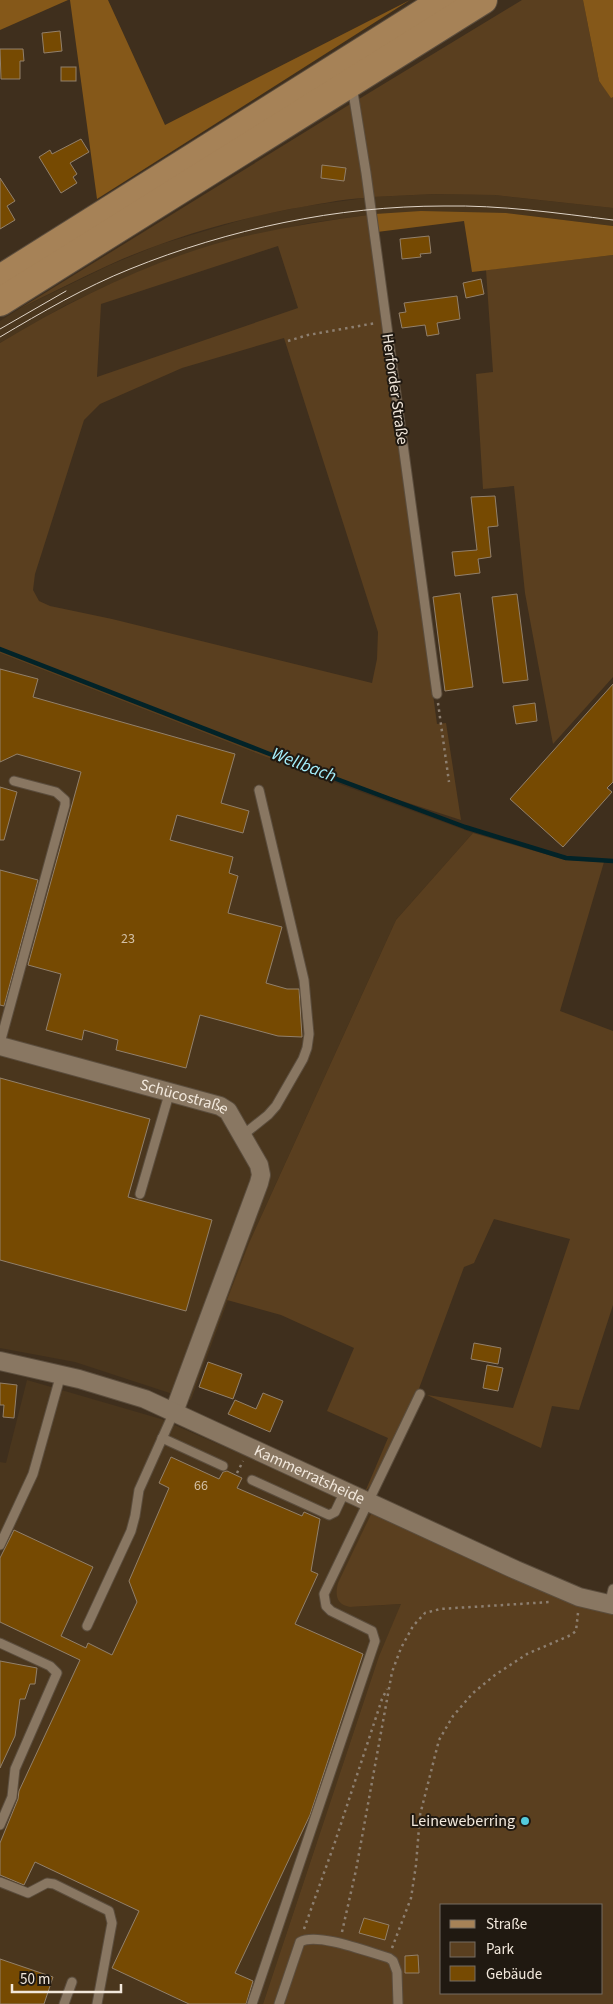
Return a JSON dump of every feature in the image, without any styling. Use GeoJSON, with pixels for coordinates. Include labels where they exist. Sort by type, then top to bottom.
{"type":"FeatureCollection","features":[{"type":"Feature","properties":{"kind":"main road"},"geometry":{"type":"LineString","coordinates":[[0,279],[444,0]]}},
{"type":"Feature","properties":{"kind":"main road"},"geometry":{"type":"LineString","coordinates":[[0,302],[483,0]]}},
{"type":"Feature","properties":{"kind":"street","name":"Schücostraße"},"geometry":{"type":"LineString","coordinates":[[0,1044],[220,1106],[228,1111],[259,1166],[261,1174],[174,1412]]}},
{"type":"Feature","properties":{"kind":"street","name":"Kammerratsheide"},"geometry":{"type":"LineString","coordinates":[[0,1361],[60,1374],[134,1395],[516,1570],[579,1597],[612,1600]]}},
{"type":"Feature","properties":{"kind":"lane","name":"Herforder Straße"},"geometry":{"type":"LineString","coordinates":[[351,83],[366,173],[437,694]]}},
{"type":"Feature","properties":{"kind":"lane"},"geometry":{"type":"LineString","coordinates":[[0,1044],[65,805],[65,800],[56,792],[14,781]]}},
{"type":"Feature","properties":{"kind":"lane"},"geometry":{"type":"LineString","coordinates":[[243,1135],[276,1106],[302,1059],[307,1048],[309,1034],[304,980],[259,790]]}},
{"type":"Feature","properties":{"kind":"lane"},"geometry":{"type":"LineString","coordinates":[[140,1194],[170,1091]]}},
{"type":"Feature","properties":{"kind":"lane"},"geometry":{"type":"LineString","coordinates":[[0,1545],[33,1474],[60,1374]]}},
{"type":"Feature","properties":{"kind":"lane"},"geometry":{"type":"LineString","coordinates":[[252,2004],[375,1641],[372,1631],[331,1611],[326,1606],[324,1594],[420,1394]]}},
{"type":"Feature","properties":{"kind":"lane"},"geometry":{"type":"LineString","coordinates":[[87,1626],[131,1531],[139,1490],[174,1412]]}},
{"type":"Feature","properties":{"kind":"lane"},"geometry":{"type":"LineString","coordinates":[[162,1438],[223,1466]]}},
{"type":"Feature","properties":{"kind":"lane"},"geometry":{"type":"LineString","coordinates":[[252,1480],[329,1515],[335,1512],[345,1491]]}},
{"type":"Feature","properties":{"kind":"lane"},"geometry":{"type":"LineString","coordinates":[[0,1643],[50,1666],[57,1673],[15,1769],[12,1797],[0,1825]]}},
{"type":"Feature","properties":{"kind":"lane"},"geometry":{"type":"LineString","coordinates":[[0,1882],[28,1893],[46,1883],[54,1884],[109,1912],[112,1923],[97,2004]]}},
{"type":"Feature","properties":{"kind":"lane"},"geometry":{"type":"LineString","coordinates":[[279,2004],[300,1942],[312,1938],[389,1958],[396,1965],[398,2004]]}},
{"type":"Feature","properties":{"kind":"lane"},"geometry":{"type":"LineString","coordinates":[[64,2004],[72,1982]]}},
{"type":"Feature","properties":{"kind":"path"},"geometry":{"type":"LineString","coordinates":[[288,342],[308,334],[386,321]]}},
{"type":"Feature","properties":{"kind":"path"},"geometry":{"type":"LineString","coordinates":[[437,694],[449,782]]}},
{"type":"Feature","properties":{"kind":"path"},"geometry":{"type":"LineString","coordinates":[[223,1466],[252,1480]]}},
{"type":"Feature","properties":{"kind":"path"},"geometry":{"type":"LineString","coordinates":[[339,1944],[356,1870],[389,1686],[401,1648],[413,1626],[425,1613],[440,1608],[561,1602],[579,1597],[576,1631],[527,1654],[495,1675],[473,1693],[454,1716],[437,1744],[436,1755],[420,1815],[411,1898],[400,1923],[389,1958]]}},
{"type":"Feature","properties":{"kind":"path"},"geometry":{"type":"LineString","coordinates":[[300,1942],[382,1699],[389,1686]]}},
{"type":"Feature","properties":{"kind":"shaded area"},"geometry":{"type":"Polygon","coordinates":[[[0,0],[68,0],[0,30],[0,0]]]}},
{"type":"Feature","properties":{"kind":"shaded area"},"geometry":{"type":"Polygon","coordinates":[[[70,0],[108,0],[165,125],[410,0],[97,199],[70,0]]]}},
{"type":"Feature","properties":{"kind":"shaded area"},"geometry":{"type":"Polygon","coordinates":[[[583,0],[613,0],[613,97],[611,98],[599,81],[583,0]]]}},
{"type":"Feature","properties":{"kind":"shaded area"},"geometry":{"type":"Polygon","coordinates":[[[434,194],[495,195],[613,208],[613,226],[506,213],[375,214],[309,223],[214,245],[166,261],[66,305],[0,343],[0,321],[19,309],[110,265],[158,245],[255,216],[306,206],[372,197],[434,194]]]}},
{"type":"Feature","properties":{"kind":"shaded area"},"geometry":{"type":"Polygon","coordinates":[[[421,211],[506,213],[613,226],[613,255],[472,272],[464,221],[377,232],[375,214],[421,211]]]}},
{"type":"Feature","properties":{"kind":"shaded area"},"geometry":{"type":"Polygon","coordinates":[[[0,653],[266,757],[473,833],[396,920],[249,1243],[191,1400],[75,1362],[0,1348],[0,653]]]}},
{"type":"Feature","properties":{"kind":"shaded area"},"geometry":{"type":"Polygon","coordinates":[[[27,1380],[161,1419],[372,1512],[337,1589],[350,1607],[402,1604],[379,1656],[263,2004],[0,2004],[0,1462],[6,1463],[27,1380]]]}},
{"type":"Feature","properties":{"kind":"green space"},"geometry":{"type":"Polygon","coordinates":[[[522,0],[583,0],[599,81],[611,97],[613,97],[613,208],[495,195],[434,194],[372,197],[359,99],[522,0]]]}},
{"type":"Feature","properties":{"kind":"green space"},"geometry":{"type":"Polygon","coordinates":[[[352,103],[366,198],[290,209],[198,232],[131,256],[19,309],[352,103]]]}},
{"type":"Feature","properties":{"kind":"green space"},"geometry":{"type":"Polygon","coordinates":[[[368,215],[437,724],[446,723],[461,820],[266,757],[0,653],[0,343],[51,313],[104,287],[186,253],[215,244],[291,227],[368,215]],[[278,246],[101,304],[97,377],[298,308],[278,246]],[[284,338],[182,368],[100,404],[84,420],[35,574],[33,590],[39,601],[50,606],[112,619],[372,683],[377,659],[378,632],[284,338]]]}},
{"type":"Feature","properties":{"kind":"green space"},"geometry":{"type":"Polygon","coordinates":[[[613,255],[613,677],[553,744],[525,593],[514,486],[483,489],[476,374],[493,372],[486,270],[613,255]]]}},
{"type":"Feature","properties":{"kind":"green space"},"geometry":{"type":"Polygon","coordinates":[[[473,833],[566,860],[604,862],[560,1011],[613,1031],[613,1305],[579,1410],[552,1406],[541,1448],[427,1395],[513,1408],[570,1239],[494,1219],[474,1263],[464,1267],[417,1394],[371,1485],[365,1492],[388,1438],[327,1411],[354,1348],[281,1315],[227,1300],[249,1243],[396,920],[473,833]]]}},
{"type":"Feature","properties":{"kind":"green space"},"geometry":{"type":"Polygon","coordinates":[[[372,1512],[613,1611],[613,2004],[263,2004],[379,1656],[401,1604],[345,1606],[339,1601],[338,1583],[372,1512]]]}},
{"type":"Feature","properties":{"kind":"building"},"geometry":{"type":"Polygon","coordinates":[[[60,31],[62,51],[44,53],[42,33],[60,31]]]}},
{"type":"Feature","properties":{"kind":"building"},"geometry":{"type":"Polygon","coordinates":[[[0,49],[23,49],[24,61],[20,61],[20,79],[1,79],[0,49]]]}},
{"type":"Feature","properties":{"kind":"building"},"geometry":{"type":"Polygon","coordinates":[[[61,67],[76,67],[76,81],[61,81],[61,67]]]}},
{"type":"Feature","properties":{"kind":"building"},"geometry":{"type":"Polygon","coordinates":[[[81,139],[89,152],[70,163],[77,174],[73,177],[77,183],[61,193],[39,157],[50,150],[52,154],[81,139]]]}},
{"type":"Feature","properties":{"kind":"building"},"geometry":{"type":"Polygon","coordinates":[[[322,165],[346,168],[344,181],[321,178],[322,165]]]}},
{"type":"Feature","properties":{"kind":"building"},"geometry":{"type":"Polygon","coordinates":[[[0,178],[15,201],[7,206],[15,220],[0,229],[0,178]]]}},
{"type":"Feature","properties":{"kind":"building"},"geometry":{"type":"Polygon","coordinates":[[[429,236],[431,253],[420,254],[421,257],[402,259],[400,239],[429,236]]]}},
{"type":"Feature","properties":{"kind":"building"},"geometry":{"type":"Polygon","coordinates":[[[481,279],[484,294],[466,298],[463,283],[481,279]]]}},
{"type":"Feature","properties":{"kind":"building"},"geometry":{"type":"Polygon","coordinates":[[[457,296],[460,319],[437,323],[439,334],[427,336],[425,325],[402,328],[399,313],[406,312],[404,303],[457,296]]]}},
{"type":"Feature","properties":{"kind":"building"},"geometry":{"type":"Polygon","coordinates":[[[495,496],[498,526],[488,527],[491,557],[478,559],[480,573],[455,576],[452,552],[477,550],[471,497],[495,496]]]}},
{"type":"Feature","properties":{"kind":"building"},"geometry":{"type":"Polygon","coordinates":[[[460,593],[473,687],[445,691],[433,597],[460,593]]]}},
{"type":"Feature","properties":{"kind":"building"},"geometry":{"type":"Polygon","coordinates":[[[517,594],[528,680],[503,683],[492,597],[517,594]]]}},
{"type":"Feature","properties":{"kind":"building"},"geometry":{"type":"Polygon","coordinates":[[[0,669],[38,679],[33,697],[235,754],[221,803],[249,811],[243,833],[177,815],[170,840],[233,857],[229,873],[238,876],[228,913],[282,927],[266,983],[287,989],[299,989],[302,1037],[278,1036],[200,1015],[186,1068],[116,1050],[118,1040],[84,1030],[82,1040],[46,1030],[61,974],[28,965],[81,772],[17,754],[0,762],[0,669]]]}},
{"type":"Feature","properties":{"kind":"building"},"geometry":{"type":"Polygon","coordinates":[[[613,684],[613,782],[607,788],[612,792],[563,847],[510,799],[613,684]]]}},
{"type":"Feature","properties":{"kind":"building"},"geometry":{"type":"Polygon","coordinates":[[[535,703],[537,721],[516,724],[513,706],[535,703]]]}},
{"type":"Feature","properties":{"kind":"building"},"geometry":{"type":"Polygon","coordinates":[[[0,787],[17,792],[4,840],[0,840],[0,787]]]}},
{"type":"Feature","properties":{"kind":"building"},"geometry":{"type":"Polygon","coordinates":[[[0,870],[38,880],[4,1006],[0,1005],[0,870]]]}},
{"type":"Feature","properties":{"kind":"building"},"geometry":{"type":"Polygon","coordinates":[[[0,1078],[150,1119],[128,1197],[212,1220],[186,1311],[0,1260],[0,1078]]]}},
{"type":"Feature","properties":{"kind":"building"},"geometry":{"type":"Polygon","coordinates":[[[474,1343],[501,1348],[498,1364],[471,1359],[474,1343]]]}},
{"type":"Feature","properties":{"kind":"building"},"geometry":{"type":"Polygon","coordinates":[[[208,1362],[242,1374],[233,1399],[199,1387],[208,1362]]]}},
{"type":"Feature","properties":{"kind":"building"},"geometry":{"type":"Polygon","coordinates":[[[487,1365],[503,1368],[498,1391],[483,1388],[487,1365]]]}},
{"type":"Feature","properties":{"kind":"building"},"geometry":{"type":"Polygon","coordinates":[[[0,1383],[17,1385],[14,1418],[3,1417],[4,1405],[0,1405],[0,1383]]]}},
{"type":"Feature","properties":{"kind":"building"},"geometry":{"type":"Polygon","coordinates":[[[263,1393],[283,1401],[270,1432],[228,1414],[235,1400],[256,1409],[263,1393]]]}},
{"type":"Feature","properties":{"kind":"building"},"geometry":{"type":"Polygon","coordinates":[[[171,1457],[219,1479],[223,1472],[227,1471],[242,1478],[237,1488],[302,1516],[304,1512],[320,1519],[311,1571],[318,1574],[295,1624],[363,1654],[310,1815],[235,1973],[253,1981],[246,2004],[189,2004],[112,1968],[139,1911],[35,1862],[24,1885],[0,1875],[0,1843],[18,1799],[19,1791],[80,1660],[0,1622],[0,1558],[14,1530],[93,1567],[61,1636],[86,1648],[88,1643],[112,1655],[137,1602],[129,1581],[169,1488],[159,1483],[171,1457]]]}},
{"type":"Feature","properties":{"kind":"building"},"geometry":{"type":"Polygon","coordinates":[[[0,1661],[37,1668],[35,1684],[30,1684],[25,1699],[20,1699],[15,1736],[0,1768],[0,1661]]]}},
{"type":"Feature","properties":{"kind":"building"},"geometry":{"type":"Polygon","coordinates":[[[364,1918],[389,1925],[385,1940],[359,1933],[364,1918]]]}},
{"type":"Feature","properties":{"kind":"building"},"geometry":{"type":"Polygon","coordinates":[[[418,1955],[419,1973],[405,1973],[405,1956],[418,1955]]]}},
{"type":"Feature","properties":{"kind":"building"},"geometry":{"type":"Polygon","coordinates":[[[0,1959],[53,1977],[44,2004],[0,2004],[0,1959]]]}},
{"type":"Feature","properties":{"kind":"waterway","name":"Wellbach"},"geometry":{"type":"LineString","coordinates":[[0,649],[267,753],[465,827],[566,858],[613,861]]}},
{"type":"Feature","properties":{"kind":"tram line"},"geometry":{"type":"LineString","coordinates":[[0,337],[80,292],[130,269],[206,242],[284,222],[364,210],[444,206],[508,208],[613,220]]}},
{"type":"Feature","properties":{"kind":"tram line"},"geometry":{"type":"LineString","coordinates":[[0,329],[66,291]]}},
{"type":"Feature","properties":{"kind":"place","name":"Leineweberring"},"geometry":{"type":"Point","coordinates":[525,1821]}}]}
